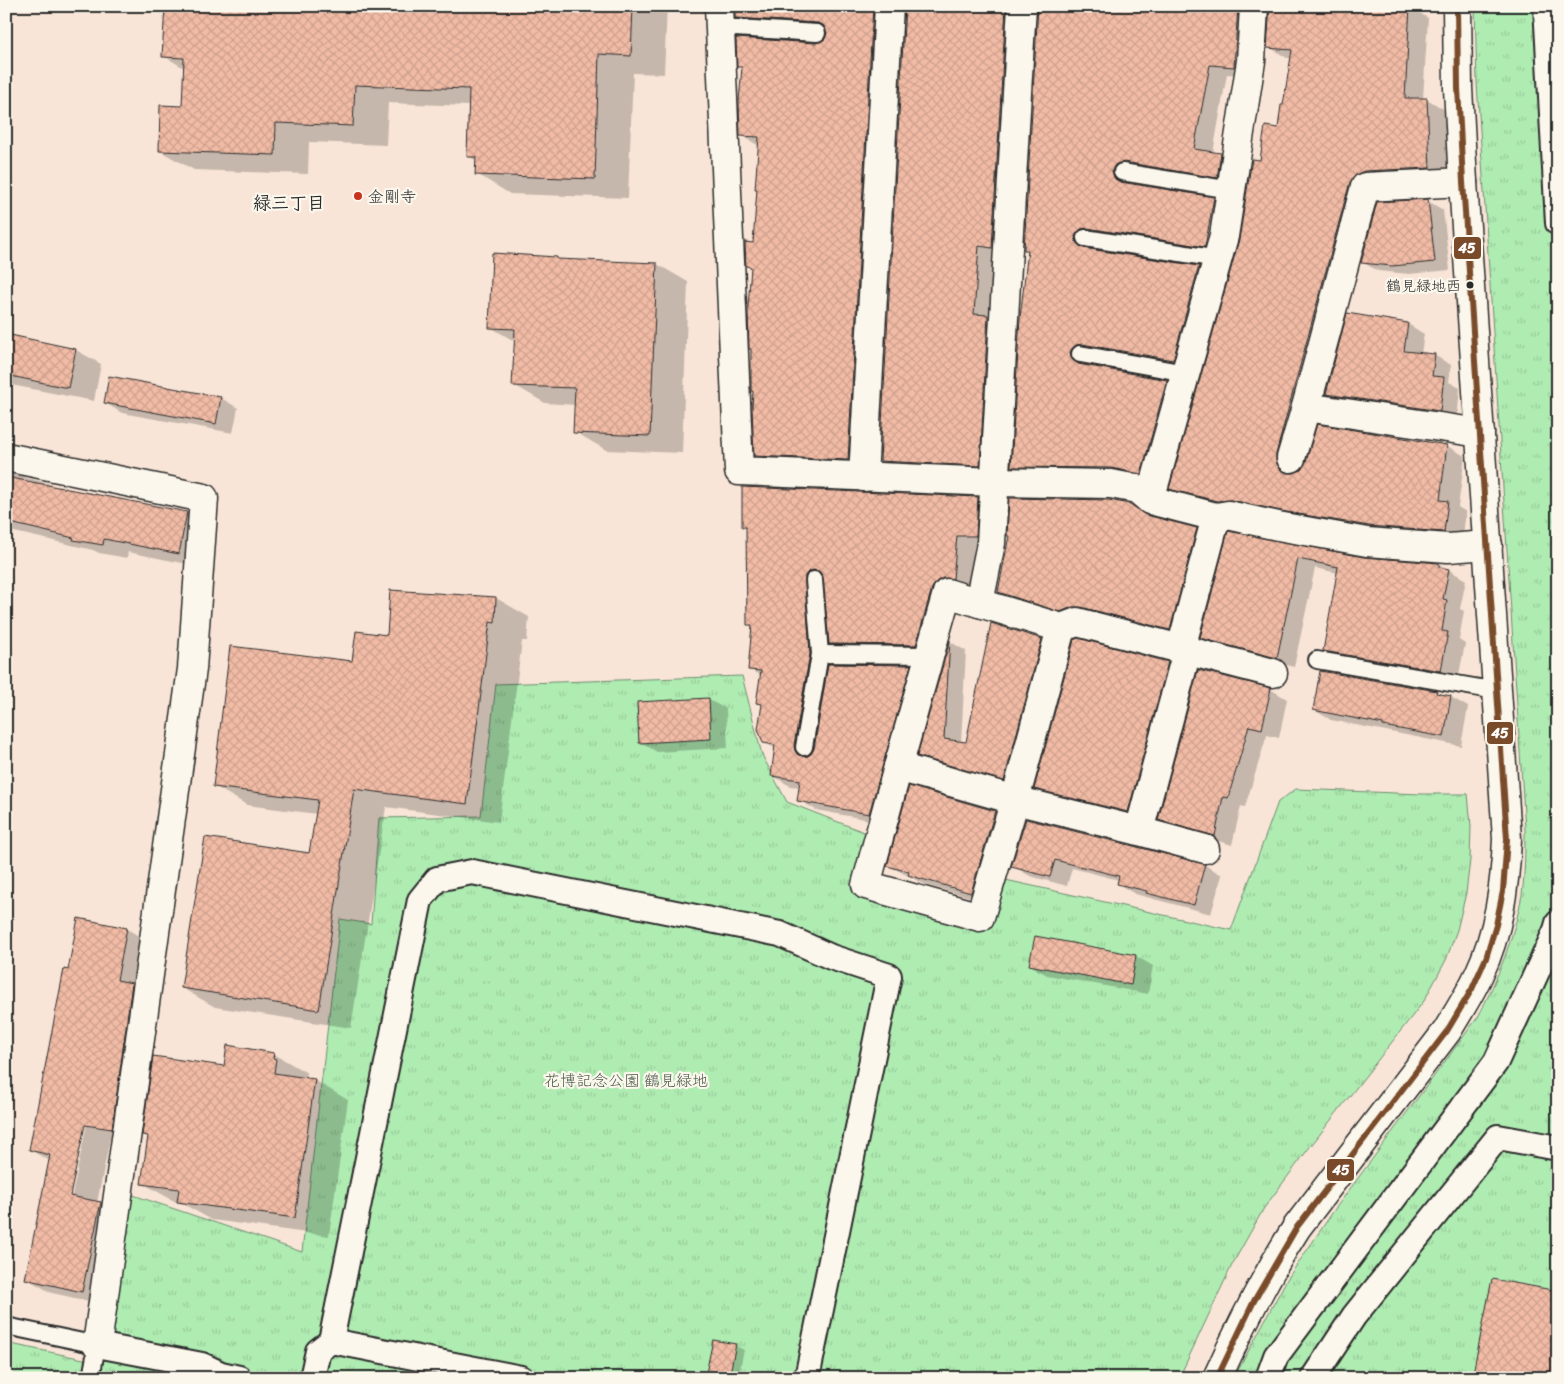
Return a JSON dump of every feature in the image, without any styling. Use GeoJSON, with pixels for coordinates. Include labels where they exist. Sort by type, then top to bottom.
{"type":"FeatureCollection","features":[{"type":"Feature","properties":{"kind":"street"},"geometry":{"type":"LineString","coordinates":[[863,477],[888,6]]}},
{"type":"Feature","properties":{"kind":"street"},"geometry":{"type":"LineString","coordinates":[[978,603],[991,543],[1022,6]]}},
{"type":"Feature","properties":{"kind":"street"},"geometry":{"type":"LineString","coordinates":[[1150,500],[1224,236],[1251,61],[1254,6]]}},
{"type":"Feature","properties":{"kind":"street"},"geometry":{"type":"LineString","coordinates":[[1217,1378],[1250,1306],[1285,1246],[1322,1192],[1446,1031],[1463,1006],[1480,974],[1490,947],[1502,896],[1507,839],[1463,182],[1458,88],[1457,6]]}},
{"type":"Feature","properties":{"kind":"street"},"geometry":{"type":"LineString","coordinates":[[1546,6],[1558,223]]}},
{"type":"Feature","properties":{"kind":"street"},"geometry":{"type":"LineString","coordinates":[[719,17],[739,471],[995,482],[1111,484],[1137,489],[1150,500],[1216,517],[1228,515],[1367,542],[1448,548],[1488,545]]}},
{"type":"Feature","properties":{"kind":"street"},"geometry":{"type":"LineString","coordinates":[[1291,458],[1365,187],[1463,182]]}},
{"type":"Feature","properties":{"kind":"street"},"geometry":{"type":"LineString","coordinates":[[1306,407],[1480,433]]}},
{"type":"Feature","properties":{"kind":"street"},"geometry":{"type":"LineString","coordinates":[[6,457],[204,498],[192,669],[97,1346],[202,1366],[221,1374],[239,1378]]}},
{"type":"Feature","properties":{"kind":"street"},"geometry":{"type":"LineString","coordinates":[[1139,831],[1188,651],[1184,637],[1216,517]]}},
{"type":"Feature","properties":{"kind":"street"},"geometry":{"type":"LineString","coordinates":[[1061,628],[1015,800],[980,917],[866,885],[947,593],[1061,628],[1076,622],[1273,673]]}},
{"type":"Feature","properties":{"kind":"street"},"geometry":{"type":"LineString","coordinates":[[898,767],[1015,800],[1205,849]]}},
{"type":"Feature","properties":{"kind":"street"},"geometry":{"type":"LineString","coordinates":[[312,1378],[318,1351],[331,1341],[420,900],[437,879],[472,872],[780,934],[831,957],[889,976],[807,1378]]}},
{"type":"Feature","properties":{"kind":"street"},"geometry":{"type":"LineString","coordinates":[[1268,1378],[1276,1356],[1496,1062],[1558,923]]}},
{"type":"Feature","properties":{"kind":"street"},"geometry":{"type":"LineString","coordinates":[[1313,1378],[1354,1316],[1498,1137],[1558,1148]]}},
{"type":"Feature","properties":{"kind":"street"},"geometry":{"type":"LineString","coordinates":[[331,1341],[521,1378]]}},
{"type":"Feature","properties":{"kind":"lane"},"geometry":{"type":"LineString","coordinates":[[719,17],[817,33]]}},
{"type":"Feature","properties":{"kind":"lane"},"geometry":{"type":"LineString","coordinates":[[1122,172],[1231,190]]}},
{"type":"Feature","properties":{"kind":"lane"},"geometry":{"type":"LineString","coordinates":[[1085,238],[1218,260]]}},
{"type":"Feature","properties":{"kind":"lane"},"geometry":{"type":"LineString","coordinates":[[1080,354],[1186,373]]}},
{"type":"Feature","properties":{"kind":"lane"},"geometry":{"type":"LineString","coordinates":[[804,748],[820,654],[814,580]]}},
{"type":"Feature","properties":{"kind":"lane"},"geometry":{"type":"LineString","coordinates":[[820,654],[930,655]]}},
{"type":"Feature","properties":{"kind":"lane"},"geometry":{"type":"LineString","coordinates":[[1318,660],[1497,691]]}},
{"type":"Feature","properties":{"kind":"lane"},"geometry":{"type":"LineString","coordinates":[[6,1326],[97,1346],[91,1378]]}},
{"type":"Feature","properties":{"kind":"green space"},"geometry":{"type":"Polygon","coordinates":[[[1475,6],[1558,6],[1558,1378],[1234,1378],[1286,1281],[1335,1209],[1478,1017],[1505,958],[1515,927],[1522,895],[1525,829],[1477,83],[1475,6]]]}},
{"type":"Feature","properties":{"kind":"green space","name":"花博記念公園 鶴見緑地"},"geometry":{"type":"Polygon","coordinates":[[[742,676],[762,755],[787,802],[869,834],[856,890],[986,927],[1001,879],[1231,930],[1278,802],[1296,789],[1468,794],[1471,826],[1470,860],[1466,893],[1457,930],[1446,960],[1424,1001],[1264,1208],[1232,1265],[1179,1378],[6,1378],[6,1343],[98,1362],[133,1195],[302,1252],[340,919],[371,924],[379,818],[481,816],[496,684],[742,676]]]}},
{"type":"Feature","properties":{"kind":"building"},"geometry":{"type":"Polygon","coordinates":[[[165,6],[633,6],[631,56],[599,54],[595,179],[475,175],[476,157],[467,157],[469,89],[355,85],[353,126],[276,123],[275,155],[159,151],[160,105],[182,106],[184,58],[162,57],[165,6]]]}},
{"type":"Feature","properties":{"kind":"building"},"geometry":{"type":"Polygon","coordinates":[[[735,6],[873,6],[848,460],[754,456],[753,391],[751,391],[748,307],[751,267],[746,266],[745,242],[753,243],[759,137],[740,136],[739,101],[742,67],[737,67],[736,38],[816,43],[825,39],[827,33],[823,25],[818,23],[735,18],[735,6]]]}},
{"type":"Feature","properties":{"kind":"building"},"geometry":{"type":"Polygon","coordinates":[[[905,6],[1006,6],[992,248],[979,246],[974,314],[988,315],[980,466],[880,461],[905,6]]]}},
{"type":"Feature","properties":{"kind":"building"},"geometry":{"type":"Polygon","coordinates":[[[1038,6],[1238,6],[1234,67],[1210,65],[1194,149],[1221,153],[1217,178],[1124,162],[1115,165],[1112,171],[1115,179],[1120,182],[1214,197],[1205,247],[1087,228],[1081,229],[1075,236],[1076,242],[1083,248],[1199,266],[1173,360],[1082,344],[1076,345],[1070,352],[1071,358],[1078,364],[1167,380],[1141,474],[1111,468],[1011,467],[1020,318],[1028,250],[1024,250],[1038,6]]]}},
{"type":"Feature","properties":{"kind":"building"},"geometry":{"type":"Polygon","coordinates":[[[1270,6],[1410,6],[1405,98],[1427,98],[1430,168],[1364,171],[1356,175],[1350,182],[1276,454],[1276,462],[1280,469],[1286,473],[1294,473],[1301,470],[1306,462],[1317,424],[1447,445],[1440,500],[1448,501],[1444,532],[1369,526],[1281,511],[1231,500],[1217,501],[1169,489],[1239,240],[1252,159],[1260,160],[1265,126],[1278,128],[1281,105],[1283,105],[1292,50],[1267,48],[1270,6]]]}},
{"type":"Feature","properties":{"kind":"building"},"geometry":{"type":"Polygon","coordinates":[[[1428,199],[1435,262],[1392,266],[1361,263],[1377,202],[1428,199]]]}},
{"type":"Feature","properties":{"kind":"building"},"geometry":{"type":"Polygon","coordinates":[[[492,253],[557,257],[557,259],[657,263],[650,436],[573,433],[575,388],[512,386],[515,329],[489,328],[492,253]]]}},
{"type":"Feature","properties":{"kind":"building"},"geometry":{"type":"Polygon","coordinates":[[[1347,313],[1408,323],[1404,351],[1435,354],[1432,376],[1444,377],[1440,411],[1326,394],[1347,313]]]}},
{"type":"Feature","properties":{"kind":"building"},"geometry":{"type":"Polygon","coordinates":[[[6,334],[76,349],[68,388],[6,375],[6,334]]]}},
{"type":"Feature","properties":{"kind":"building"},"geometry":{"type":"Polygon","coordinates":[[[109,376],[221,397],[216,424],[104,403],[109,376]]]}},
{"type":"Feature","properties":{"kind":"building"},"geometry":{"type":"Polygon","coordinates":[[[6,477],[187,512],[179,554],[104,539],[103,545],[73,540],[74,538],[6,522],[6,477]]]}},
{"type":"Feature","properties":{"kind":"building"},"geometry":{"type":"Polygon","coordinates":[[[742,487],[978,497],[976,536],[957,536],[953,579],[943,578],[937,581],[932,588],[916,645],[829,644],[822,575],[819,571],[813,570],[805,576],[810,654],[794,745],[798,755],[807,756],[814,749],[828,664],[911,665],[869,814],[797,801],[800,780],[771,776],[775,745],[763,743],[758,729],[762,704],[756,703],[761,671],[748,670],[752,625],[747,625],[746,527],[742,527],[742,487]]]}},
{"type":"Feature","properties":{"kind":"building"},"geometry":{"type":"Polygon","coordinates":[[[1009,498],[1109,500],[1130,504],[1146,515],[1197,528],[1170,630],[1081,607],[1072,607],[1060,612],[998,592],[1009,536],[1007,536],[1009,498]]]}},
{"type":"Feature","properties":{"kind":"building"},"geometry":{"type":"Polygon","coordinates":[[[1228,531],[1364,557],[1439,563],[1439,567],[1449,569],[1443,599],[1447,600],[1442,631],[1448,632],[1441,671],[1323,651],[1338,567],[1298,559],[1277,658],[1200,638],[1228,531]]]}},
{"type":"Feature","properties":{"kind":"building"},"geometry":{"type":"Polygon","coordinates":[[[390,590],[496,597],[495,623],[490,622],[467,804],[354,789],[319,1010],[181,988],[205,837],[309,853],[318,800],[213,787],[230,646],[352,661],[356,631],[387,635],[390,590]]]}},
{"type":"Feature","properties":{"kind":"building"},"geometry":{"type":"Polygon","coordinates":[[[991,623],[1042,639],[1004,781],[917,756],[950,640],[944,739],[966,742],[991,623]]]}},
{"type":"Feature","properties":{"kind":"building"},"geometry":{"type":"Polygon","coordinates":[[[1078,638],[1168,662],[1128,812],[1034,789],[1074,640],[1078,638]]]}},
{"type":"Feature","properties":{"kind":"building"},"geometry":{"type":"Polygon","coordinates":[[[1198,670],[1271,688],[1262,729],[1249,726],[1228,798],[1223,797],[1215,836],[1158,820],[1198,670]]]}},
{"type":"Feature","properties":{"kind":"building"},"geometry":{"type":"Polygon","coordinates":[[[1320,671],[1437,691],[1436,693],[1451,696],[1444,737],[1383,726],[1383,724],[1313,710],[1320,671]]]}},
{"type":"Feature","properties":{"kind":"building"},"geometry":{"type":"Polygon","coordinates":[[[709,698],[711,739],[639,743],[637,702],[709,698]]]}},
{"type":"Feature","properties":{"kind":"building"},"geometry":{"type":"Polygon","coordinates":[[[909,786],[995,811],[971,893],[908,875],[909,872],[887,866],[909,786]]]}},
{"type":"Feature","properties":{"kind":"building"},"geometry":{"type":"Polygon","coordinates":[[[1026,819],[1205,864],[1194,905],[1117,884],[1119,876],[1055,860],[1050,877],[1011,867],[1026,819]]]}},
{"type":"Feature","properties":{"kind":"building"},"geometry":{"type":"Polygon","coordinates":[[[78,918],[127,928],[117,980],[132,983],[112,1129],[85,1125],[70,1196],[101,1202],[82,1292],[25,1279],[50,1155],[29,1150],[64,969],[68,970],[78,918]]]}},
{"type":"Feature","properties":{"kind":"building"},"geometry":{"type":"Polygon","coordinates":[[[1035,936],[1136,955],[1131,985],[1029,965],[1035,936]]]}},
{"type":"Feature","properties":{"kind":"building"},"geometry":{"type":"Polygon","coordinates":[[[227,1045],[274,1053],[273,1058],[276,1059],[274,1073],[315,1079],[295,1218],[177,1202],[179,1189],[141,1184],[148,1136],[142,1135],[153,1056],[224,1066],[227,1045]]]}},
{"type":"Feature","properties":{"kind":"building"},"geometry":{"type":"Polygon","coordinates":[[[1492,1279],[1558,1291],[1558,1357],[1554,1378],[1472,1378],[1492,1279]]]}},
{"type":"Feature","properties":{"kind":"building"},"geometry":{"type":"Polygon","coordinates":[[[713,1340],[736,1344],[729,1378],[705,1378],[713,1340]]]}},
{"type":"Feature","properties":{"kind":"transit line","name":"45"},"geometry":{"type":"LineString","coordinates":[[1217,1378],[1254,1301],[1297,1227],[1447,1031],[1472,989],[1486,958],[1496,925],[1503,891],[1507,839],[1463,182],[1458,88],[1457,6]]}},
{"type":"Feature","properties":{"kind":"place","name":"金剛寺"},"geometry":{"type":"Point","coordinates":[358,196]}},
{"type":"Feature","properties":{"kind":"place","name":"鶴見緑地西"},"geometry":{"type":"Point","coordinates":[1470,285]}},
{"type":"Feature","properties":{"kind":"district","name":"緑三丁目"},"geometry":{"type":"Point","coordinates":[289,203]}}]}
